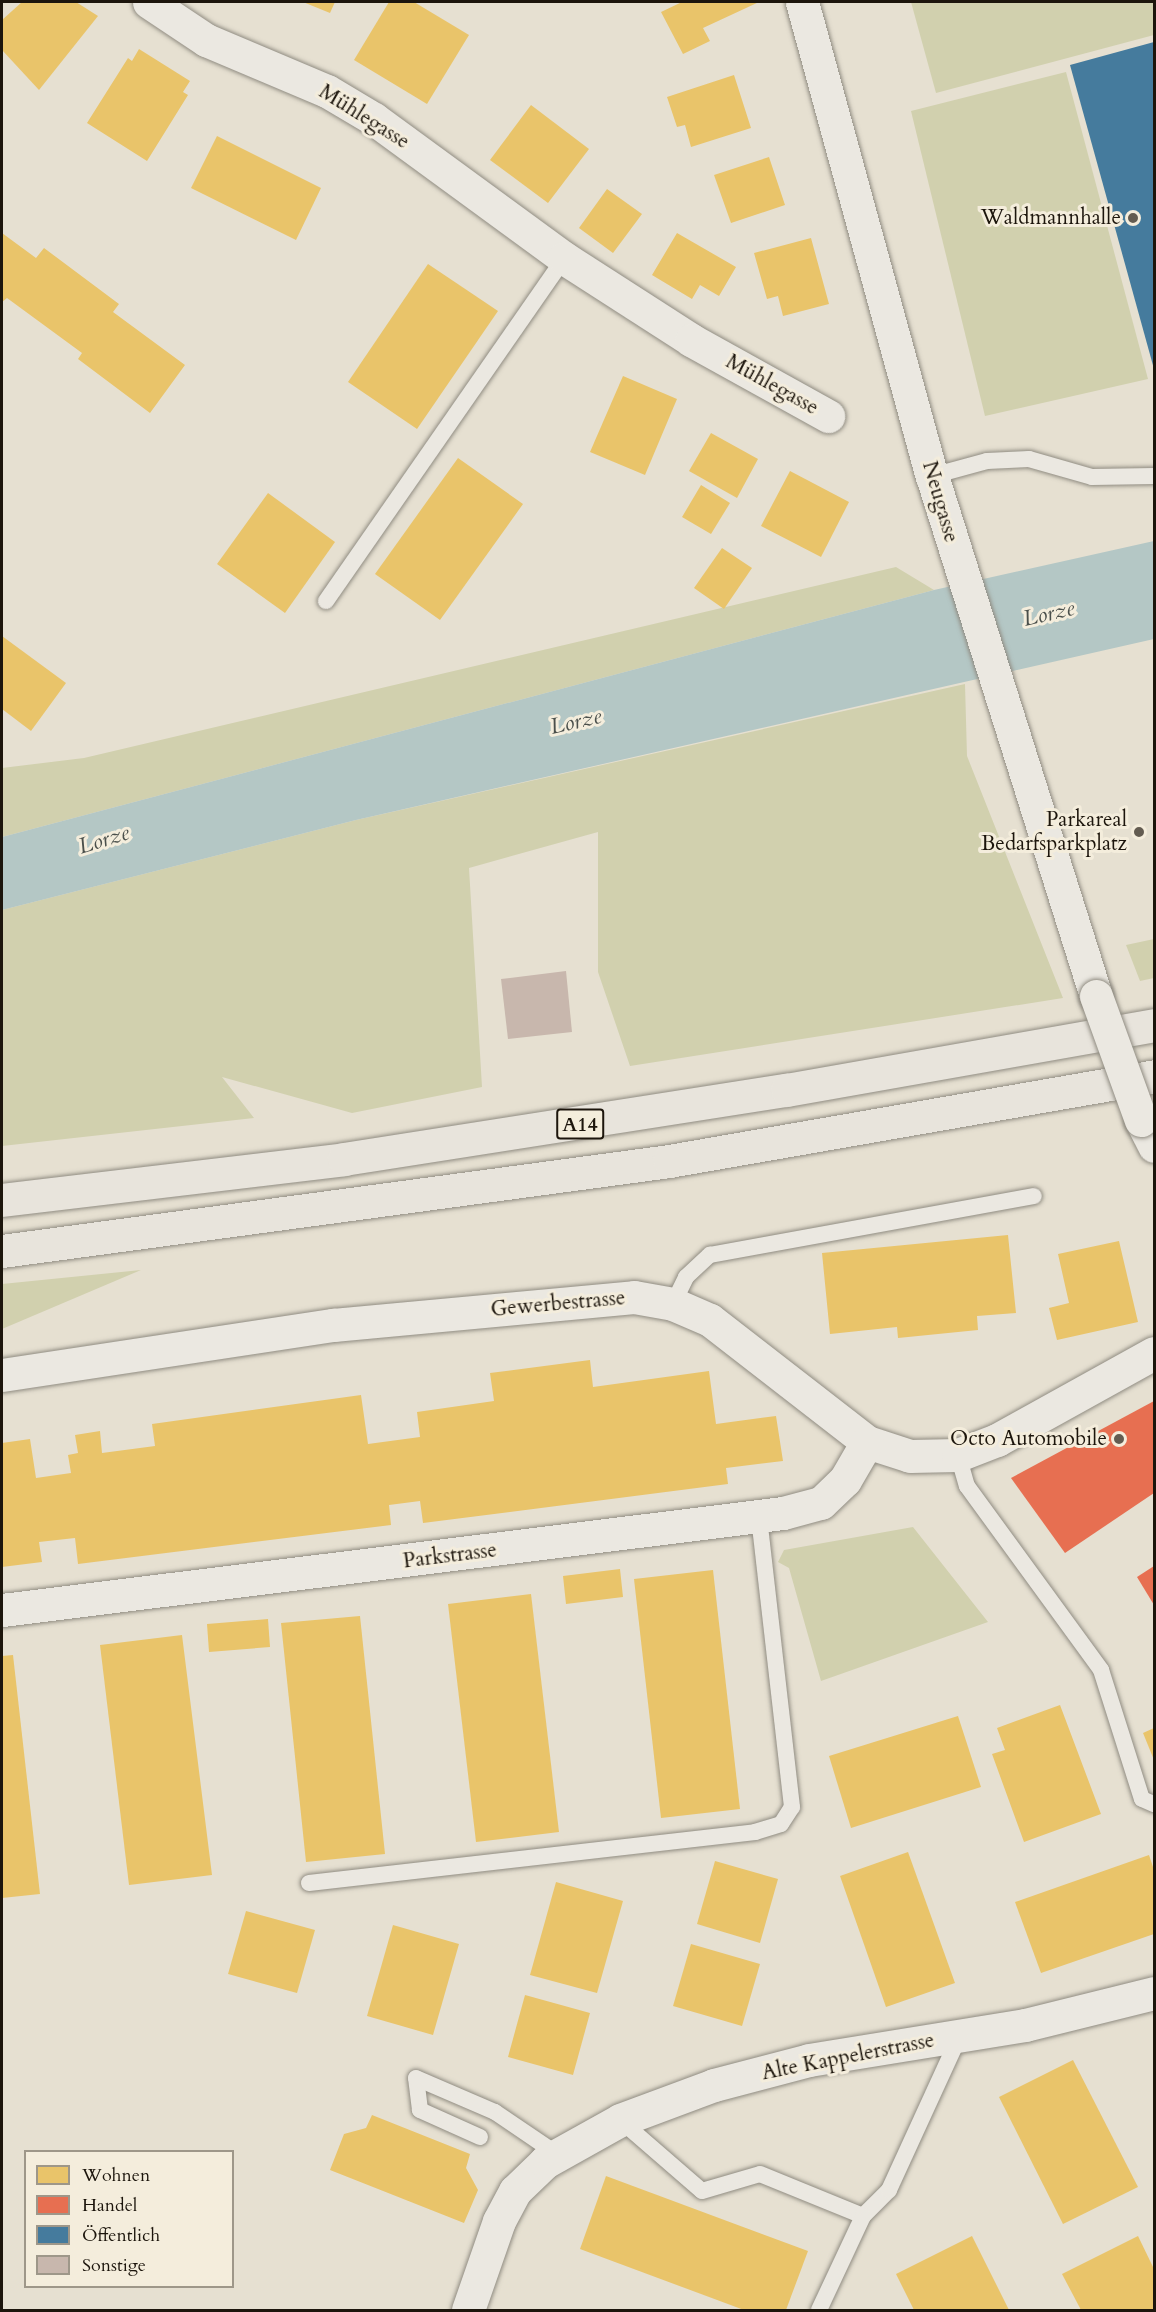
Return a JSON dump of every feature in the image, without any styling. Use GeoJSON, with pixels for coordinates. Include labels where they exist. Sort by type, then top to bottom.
{"type":"FeatureCollection","features":[{"type":"Feature","properties":{"kind":"highway","name":"A14"},"geometry":{"type":"LineString","coordinates":[[2,1200],[368,1156],[787,1090],[1155,1025]]}},
{"type":"Feature","properties":{"kind":"highway","name":"A14"},"geometry":{"type":"LineString","coordinates":[[2,1251],[669,1161],[1155,1076]]}},
{"type":"Feature","properties":{"kind":"street","name":"Mühlegasse"},"geometry":{"type":"LineString","coordinates":[[149,2],[206,40],[327,92],[374,118],[564,258],[692,340],[828,416]]}},
{"type":"Feature","properties":{"kind":"street","name":"Neugasse"},"geometry":{"type":"LineString","coordinates":[[802,2],[932,476],[957,559],[1096,996],[1148,1133]]}},
{"type":"Feature","properties":{"kind":"street","name":"Gewerbestrasse"},"geometry":{"type":"LineString","coordinates":[[2,1375],[333,1325],[634,1297],[673,1304],[710,1320],[867,1442],[910,1456],[958,1455],[997,1440],[1155,1353]]}},
{"type":"Feature","properties":{"kind":"street","name":"Parkstrasse"},"geometry":{"type":"LineString","coordinates":[[2,1610],[759,1516],[821,1503],[845,1480],[867,1442]]}},
{"type":"Feature","properties":{"kind":"street","name":"Alte Kappelerstrasse"},"geometry":{"type":"LineString","coordinates":[[468,2310],[499,2221],[515,2191],[557,2154],[621,2120],[714,2085],[808,2060],[960,2035],[1155,1993]]}},
{"type":"Feature","properties":{"kind":"lane"},"geometry":{"type":"LineString","coordinates":[[326,602],[564,258]]}},
{"type":"Feature","properties":{"kind":"lane"},"geometry":{"type":"LineString","coordinates":[[932,476],[987,461],[1029,459],[1092,477],[1155,476]]}},
{"type":"Feature","properties":{"kind":"lane"},"geometry":{"type":"LineString","coordinates":[[673,1304],[686,1277],[710,1255],[1034,1196]]}},
{"type":"Feature","properties":{"kind":"lane"},"geometry":{"type":"LineString","coordinates":[[958,1455],[967,1486],[1101,1670],[1142,1799],[1155,1804]]}},
{"type":"Feature","properties":{"kind":"lane"},"geometry":{"type":"LineString","coordinates":[[309,1883],[755,1832],[781,1824],[792,1807],[759,1516]]}},
{"type":"Feature","properties":{"kind":"lane"},"geometry":{"type":"LineString","coordinates":[[819,2310],[863,2216],[889,2190],[960,2035]]}},
{"type":"Feature","properties":{"kind":"lane"},"geometry":{"type":"LineString","coordinates":[[480,2137],[420,2110],[417,2078],[495,2112],[557,2154]]}},
{"type":"Feature","properties":{"kind":"lane"},"geometry":{"type":"LineString","coordinates":[[621,2120],[702,2191],[760,2174],[863,2216]]}},
{"type":"Feature","properties":{"kind":"green space"},"geometry":{"type":"Polygon","coordinates":[[[911,2],[1154,2],[1154,35],[936,93],[911,2]]]}},
{"type":"Feature","properties":{"kind":"green space"},"geometry":{"type":"Polygon","coordinates":[[[1066,72],[1148,379],[985,416],[911,111],[1066,72]]]}},
{"type":"Feature","properties":{"kind":"green space"},"geometry":{"type":"Polygon","coordinates":[[[896,567],[934,590],[2,837],[2,768],[84,758],[896,567]]]}},
{"type":"Feature","properties":{"kind":"green space"},"geometry":{"type":"Polygon","coordinates":[[[965,684],[967,756],[1063,998],[630,1066],[598,972],[598,832],[469,868],[482,1087],[352,1113],[222,1077],[254,1118],[2,1146],[2,910],[356,820],[965,684]]]}},
{"type":"Feature","properties":{"kind":"green space"},"geometry":{"type":"Polygon","coordinates":[[[1154,939],[1154,978],[1140,981],[1126,945],[1154,939]]]}},
{"type":"Feature","properties":{"kind":"green space"},"geometry":{"type":"Polygon","coordinates":[[[141,1270],[2,1329],[2,1284],[141,1270]]]}},
{"type":"Feature","properties":{"kind":"green space"},"geometry":{"type":"Polygon","coordinates":[[[913,1527],[988,1622],[821,1681],[789,1568],[778,1562],[784,1550],[913,1527]]]}},
{"type":"Feature","properties":{"kind":"water","name":"Lorze"},"geometry":{"type":"Polygon","coordinates":[[[1154,541],[1154,639],[356,820],[2,910],[2,837],[934,590],[1154,541]]]}},
{"type":"Feature","properties":{"kind":"building: Wohnen"},"geometry":{"type":"Polygon","coordinates":[[[22,2],[76,2],[98,16],[39,90],[2,50],[2,20],[22,2]]]}},
{"type":"Feature","properties":{"kind":"building: Wohnen"},"geometry":{"type":"Polygon","coordinates":[[[303,2],[335,2],[330,13],[303,2]]]}},
{"type":"Feature","properties":{"kind":"building: Wohnen"},"geometry":{"type":"Polygon","coordinates":[[[389,2],[414,2],[469,35],[427,104],[354,60],[389,2]]]}},
{"type":"Feature","properties":{"kind":"building: Wohnen"},"geometry":{"type":"Polygon","coordinates":[[[682,2],[759,2],[703,28],[710,41],[683,54],[661,12],[682,2]]]}},
{"type":"Feature","properties":{"kind":"building: Wohnen"},"geometry":{"type":"Polygon","coordinates":[[[139,49],[190,81],[183,92],[188,95],[147,161],[87,123],[128,58],[132,61],[139,49]]]}},
{"type":"Feature","properties":{"kind":"building: Wohnen"},"geometry":{"type":"Polygon","coordinates":[[[734,75],[751,128],[691,147],[685,125],[677,127],[667,97],[734,75]]]}},
{"type":"Feature","properties":{"kind":"building: Wohnen"},"geometry":{"type":"Polygon","coordinates":[[[531,105],[589,149],[548,203],[490,160],[531,105]]]}},
{"type":"Feature","properties":{"kind":"building: Wohnen"},"geometry":{"type":"Polygon","coordinates":[[[217,136],[321,188],[296,240],[191,188],[217,136]]]}},
{"type":"Feature","properties":{"kind":"building: Wohnen"},"geometry":{"type":"Polygon","coordinates":[[[769,157],[785,205],[731,223],[714,175],[769,157]]]}},
{"type":"Feature","properties":{"kind":"building: Wohnen"},"geometry":{"type":"Polygon","coordinates":[[[607,189],[642,214],[613,253],[579,228],[607,189]]]}},
{"type":"Feature","properties":{"kind":"building: Wohnen"},"geometry":{"type":"Polygon","coordinates":[[[2,233],[36,258],[44,248],[119,304],[113,312],[185,365],[150,413],[78,359],[82,353],[7,298],[2,302],[2,233]]]}},
{"type":"Feature","properties":{"kind":"building: Wohnen"},"geometry":{"type":"Polygon","coordinates":[[[677,233],[736,267],[719,296],[700,285],[692,299],[652,275],[677,233]]]}},
{"type":"Feature","properties":{"kind":"building: Wohnen"},"geometry":{"type":"Polygon","coordinates":[[[811,238],[829,304],[783,316],[778,296],[767,299],[754,253],[811,238]]]}},
{"type":"Feature","properties":{"kind":"building: Wohnen"},"geometry":{"type":"Polygon","coordinates":[[[428,264],[498,311],[417,429],[348,382],[428,264]]]}},
{"type":"Feature","properties":{"kind":"building: Wohnen"},"geometry":{"type":"Polygon","coordinates":[[[623,376],[677,399],[645,475],[590,452],[623,376]]]}},
{"type":"Feature","properties":{"kind":"building: Wohnen"},"geometry":{"type":"Polygon","coordinates":[[[711,433],[758,459],[737,498],[689,471],[711,433]]]}},
{"type":"Feature","properties":{"kind":"building: Wohnen"},"geometry":{"type":"Polygon","coordinates":[[[458,458],[523,504],[440,620],[375,574],[458,458]]]}},
{"type":"Feature","properties":{"kind":"building: Wohnen"},"geometry":{"type":"Polygon","coordinates":[[[790,471],[849,502],[821,557],[761,526],[790,471]]]}},
{"type":"Feature","properties":{"kind":"building: Wohnen"},"geometry":{"type":"Polygon","coordinates":[[[701,485],[730,503],[711,534],[682,517],[701,485]]]}},
{"type":"Feature","properties":{"kind":"building: Wohnen"},"geometry":{"type":"Polygon","coordinates":[[[268,493],[335,542],[285,613],[217,564],[268,493]]]}},
{"type":"Feature","properties":{"kind":"building: Wohnen"},"geometry":{"type":"Polygon","coordinates":[[[722,548],[752,568],[724,609],[694,588],[722,548]]]}},
{"type":"Feature","properties":{"kind":"building: Wohnen"},"geometry":{"type":"Polygon","coordinates":[[[2,636],[66,683],[31,731],[2,709],[2,636]]]}},
{"type":"Feature","properties":{"kind":"building: Wohnen"},"geometry":{"type":"Polygon","coordinates":[[[1008,1235],[1016,1313],[977,1316],[978,1330],[898,1338],[897,1327],[830,1334],[822,1253],[1008,1235]]]}},
{"type":"Feature","properties":{"kind":"building: Wohnen"},"geometry":{"type":"Polygon","coordinates":[[[1119,1241],[1138,1322],[1057,1340],[1049,1308],[1069,1303],[1058,1254],[1119,1241]]]}},
{"type":"Feature","properties":{"kind":"building: Wohnen"},"geometry":{"type":"Polygon","coordinates":[[[590,1360],[593,1387],[709,1371],[716,1424],[776,1416],[783,1461],[726,1468],[728,1484],[423,1523],[420,1501],[389,1505],[391,1525],[78,1564],[75,1538],[39,1542],[42,1562],[2,1567],[2,1443],[30,1439],[36,1478],[71,1473],[68,1455],[78,1453],[75,1435],[100,1431],[102,1453],[155,1446],[152,1424],[361,1395],[368,1444],[420,1437],[417,1412],[494,1401],[490,1373],[590,1360]]]}},
{"type":"Feature","properties":{"kind":"building: Wohnen"},"geometry":{"type":"Polygon","coordinates":[[[620,1569],[623,1597],[566,1604],[563,1576],[620,1569]]]}},
{"type":"Feature","properties":{"kind":"building: Wohnen"},"geometry":{"type":"Polygon","coordinates":[[[713,1570],[740,1809],[661,1818],[634,1579],[713,1570]]]}},
{"type":"Feature","properties":{"kind":"building: Wohnen"},"geometry":{"type":"Polygon","coordinates":[[[531,1594],[559,1832],[476,1842],[448,1604],[531,1594]]]}},
{"type":"Feature","properties":{"kind":"building: Wohnen"},"geometry":{"type":"Polygon","coordinates":[[[360,1616],[385,1854],[306,1862],[281,1623],[360,1616]]]}},
{"type":"Feature","properties":{"kind":"building: Wohnen"},"geometry":{"type":"Polygon","coordinates":[[[268,1619],[270,1647],[209,1652],[207,1624],[268,1619]]]}},
{"type":"Feature","properties":{"kind":"building: Wohnen"},"geometry":{"type":"Polygon","coordinates":[[[182,1635],[212,1875],[129,1885],[100,1645],[182,1635]]]}},
{"type":"Feature","properties":{"kind":"building: Wohnen"},"geometry":{"type":"Polygon","coordinates":[[[13,1655],[40,1894],[2,1898],[2,1656],[13,1655]]]}},
{"type":"Feature","properties":{"kind":"building: Wohnen"},"geometry":{"type":"Polygon","coordinates":[[[1060,1705],[1101,1814],[1024,1842],[992,1754],[1005,1750],[997,1728],[1060,1705]]]}},
{"type":"Feature","properties":{"kind":"building: Wohnen"},"geometry":{"type":"Polygon","coordinates":[[[958,1716],[981,1787],[851,1828],[829,1756],[958,1716]]]}},
{"type":"Feature","properties":{"kind":"building: Wohnen"},"geometry":{"type":"Polygon","coordinates":[[[1154,1728],[1154,1760],[1143,1733],[1154,1728]]]}},
{"type":"Feature","properties":{"kind":"building: Wohnen"},"geometry":{"type":"Polygon","coordinates":[[[908,1852],[955,1983],[886,2007],[840,1876],[908,1852]]]}},
{"type":"Feature","properties":{"kind":"building: Wohnen"},"geometry":{"type":"Polygon","coordinates":[[[1149,1855],[1154,1870],[1154,1934],[1041,1973],[1015,1902],[1149,1855]]]}},
{"type":"Feature","properties":{"kind":"building: Wohnen"},"geometry":{"type":"Polygon","coordinates":[[[715,1861],[778,1879],[760,1943],[697,1924],[715,1861]]]}},
{"type":"Feature","properties":{"kind":"building: Wohnen"},"geometry":{"type":"Polygon","coordinates":[[[556,1882],[623,1901],[597,1993],[530,1975],[556,1882]]]}},
{"type":"Feature","properties":{"kind":"building: Wohnen"},"geometry":{"type":"Polygon","coordinates":[[[246,1911],[315,1930],[297,1993],[228,1974],[246,1911]]]}},
{"type":"Feature","properties":{"kind":"building: Wohnen"},"geometry":{"type":"Polygon","coordinates":[[[393,1925],[459,1944],[433,2035],[367,2016],[393,1925]]]}},
{"type":"Feature","properties":{"kind":"building: Wohnen"},"geometry":{"type":"Polygon","coordinates":[[[691,1944],[760,1964],[742,2026],[673,2006],[691,1944]]]}},
{"type":"Feature","properties":{"kind":"building: Wohnen"},"geometry":{"type":"Polygon","coordinates":[[[525,1995],[590,2013],[573,2075],[508,2057],[525,1995]]]}},
{"type":"Feature","properties":{"kind":"building: Wohnen"},"geometry":{"type":"Polygon","coordinates":[[[1073,2060],[1138,2187],[1063,2224],[999,2097],[1073,2060]]]}},
{"type":"Feature","properties":{"kind":"building: Wohnen"},"geometry":{"type":"Polygon","coordinates":[[[372,2115],[470,2154],[466,2168],[478,2190],[464,2223],[330,2170],[344,2134],[366,2128],[372,2115]]]}},
{"type":"Feature","properties":{"kind":"building: Wohnen"},"geometry":{"type":"Polygon","coordinates":[[[606,2176],[808,2251],[786,2310],[744,2310],[580,2249],[606,2176]]]}},
{"type":"Feature","properties":{"kind":"building: Wohnen"},"geometry":{"type":"Polygon","coordinates":[[[972,2236],[1009,2310],[914,2310],[896,2274],[972,2236]]]}},
{"type":"Feature","properties":{"kind":"building: Wohnen"},"geometry":{"type":"Polygon","coordinates":[[[1138,2236],[1154,2269],[1154,2310],[1081,2310],[1062,2274],[1138,2236]]]}},
{"type":"Feature","properties":{"kind":"building: Handel","name":"Octo Automobile"},"geometry":{"type":"Polygon","coordinates":[[[1154,1401],[1154,1493],[1065,1553],[1011,1478],[1154,1401]]]}},
{"type":"Feature","properties":{"kind":"building: Handel"},"geometry":{"type":"Polygon","coordinates":[[[1154,1566],[1154,1605],[1137,1577],[1154,1566]]]}},
{"type":"Feature","properties":{"kind":"building: Öffentlich","name":"Waldmannhalle"},"geometry":{"type":"Polygon","coordinates":[[[1154,42],[1154,369],[1070,65],[1154,42]]]}},
{"type":"Feature","properties":{"kind":"building: Sonstige"},"geometry":{"type":"Polygon","coordinates":[[[566,971],[572,1032],[508,1039],[501,979],[566,971]]]}},
{"type":"Feature","properties":{"kind":"place","name":"Waldmannhalle"},"geometry":{"type":"Point","coordinates":[1133,218]}},
{"type":"Feature","properties":{"kind":"place","name":"Parkareal Bedarfsparkplatz"},"geometry":{"type":"Point","coordinates":[1139,832]}},
{"type":"Feature","properties":{"kind":"place","name":"Octo Automobile"},"geometry":{"type":"Point","coordinates":[1119,1439]}}]}
